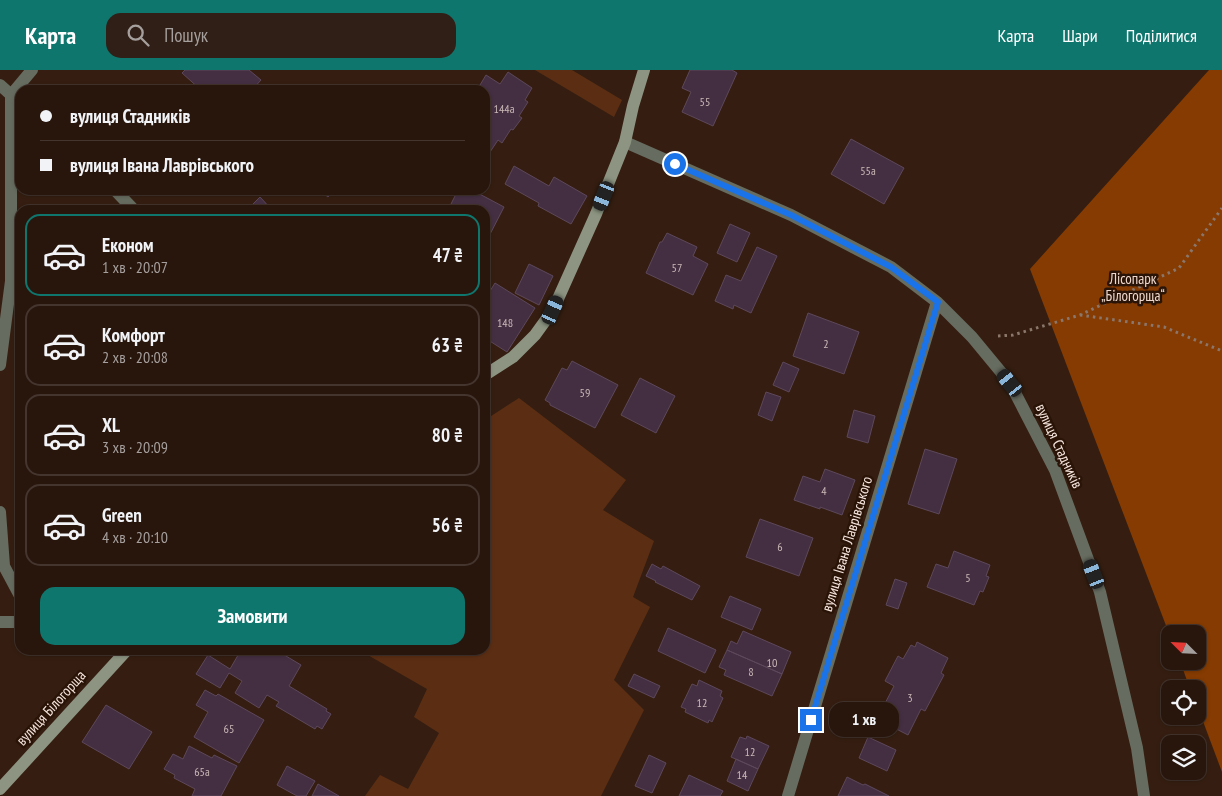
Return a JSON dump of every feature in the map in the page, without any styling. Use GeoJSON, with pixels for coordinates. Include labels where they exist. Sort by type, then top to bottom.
{"type":"FeatureCollection","features":[{"type":"Feature","properties":{"kind":"street"},"geometry":{"type":"LineString","coordinates":[[24,85],[32,70]]}},
{"type":"Feature","properties":{"kind":"street"},"geometry":{"type":"LineString","coordinates":[[490,372],[513,357],[535,335],[553,310],[596,214],[625,142],[644,70]]}},
{"type":"Feature","properties":{"kind":"street"},"geometry":{"type":"LineString","coordinates":[[0,85],[15,98]]}},
{"type":"Feature","properties":{"kind":"street"},"geometry":{"type":"LineString","coordinates":[[0,366],[11,281],[15,135]]}},
{"type":"Feature","properties":{"kind":"street","name":"вулиця Стадників"},"geometry":{"type":"LineString","coordinates":[[625,142],[791,215],[891,267],[938,302],[972,337],[1010,383],[1055,470],[1100,592],[1137,748],[1144,796]]}},
{"type":"Feature","properties":{"kind":"street"},"geometry":{"type":"LineString","coordinates":[[120,195],[129,205]]}},
{"type":"Feature","properties":{"kind":"street","name":"вулиця Івана Лаврівського"},"geometry":{"type":"LineString","coordinates":[[788,796],[938,302]]}},
{"type":"Feature","properties":{"kind":"street"},"geometry":{"type":"LineString","coordinates":[[0,512],[4,566],[15,587]]}},
{"type":"Feature","properties":{"kind":"street"},"geometry":{"type":"LineString","coordinates":[[0,622],[15,622]]}},
{"type":"Feature","properties":{"kind":"street","name":"вулиця Білогорща"},"geometry":{"type":"LineString","coordinates":[[0,789],[118,655]]}},
{"type":"Feature","properties":{"kind":"path"},"geometry":{"type":"LineString","coordinates":[[972,337],[1013,335],[1080,315],[1179,268],[1222,208]]}},
{"type":"Feature","properties":{"kind":"path"},"geometry":{"type":"LineString","coordinates":[[1080,315],[1164,327],[1222,351]]}},
{"type":"Feature","properties":{"kind":"shaded area"},"geometry":{"type":"Polygon","coordinates":[[[535,70],[572,70],[622,100],[614,117],[535,70]]]}},
{"type":"Feature","properties":{"kind":"shaded area"},"geometry":{"type":"Polygon","coordinates":[[[519,398],[626,480],[603,510],[654,541],[633,597],[650,607],[614,680],[644,710],[601,796],[365,796],[380,775],[408,789],[439,733],[414,717],[427,689],[368,655],[490,655],[490,417],[519,398]]]}},
{"type":"Feature","properties":{"kind":"green space","name":"Лісопарк „Білогорща“"},"geometry":{"type":"Polygon","coordinates":[[[1209,70],[1222,70],[1222,772],[1204,725],[1206,725],[1206,680],[1187,680],[1183,670],[1206,670],[1206,625],[1166,625],[1030,269],[1209,70]]]}},
{"type":"Feature","properties":{"kind":"building"},"geometry":{"type":"Polygon","coordinates":[[[185,70],[249,70],[261,80],[256,85],[195,85],[182,73],[185,70]]]}},
{"type":"Feature","properties":{"kind":"building"},"geometry":{"type":"Polygon","coordinates":[[[690,70],[732,70],[737,73],[713,126],[682,112],[691,92],[682,88],[690,70]]]}},
{"type":"Feature","properties":{"kind":"building"},"geometry":{"type":"Polygon","coordinates":[[[508,72],[532,88],[525,100],[528,102],[519,116],[522,118],[513,130],[511,129],[502,143],[498,140],[490,152],[490,85],[480,85],[486,75],[500,84],[508,72]]]}},
{"type":"Feature","properties":{"kind":"building"},"geometry":{"type":"Polygon","coordinates":[[[851,139],[904,168],[884,204],[831,174],[851,139]]]}},
{"type":"Feature","properties":{"kind":"building"},"geometry":{"type":"Polygon","coordinates":[[[514,166],[549,186],[554,177],[587,196],[571,224],[538,206],[539,203],[505,184],[514,166]]]}},
{"type":"Feature","properties":{"kind":"building"},"geometry":{"type":"Polygon","coordinates":[[[456,195],[481,195],[504,207],[490,234],[490,205],[450,205],[456,195]]]}},
{"type":"Feature","properties":{"kind":"building"},"geometry":{"type":"Polygon","coordinates":[[[260,197],[267,205],[252,205],[260,197]]]}},
{"type":"Feature","properties":{"kind":"building"},"geometry":{"type":"Polygon","coordinates":[[[730,224],[750,233],[737,262],[717,253],[730,224]]]}},
{"type":"Feature","properties":{"kind":"building"},"geometry":{"type":"Polygon","coordinates":[[[667,233],[697,247],[693,256],[708,264],[693,295],[646,273],[660,242],[662,242],[667,233]]]}},
{"type":"Feature","properties":{"kind":"building"},"geometry":{"type":"Polygon","coordinates":[[[757,247],[777,256],[751,313],[734,305],[733,309],[715,301],[726,275],[741,281],[757,247]]]}},
{"type":"Feature","properties":{"kind":"building"},"geometry":{"type":"Polygon","coordinates":[[[529,264],[553,276],[539,305],[515,293],[529,264]]]}},
{"type":"Feature","properties":{"kind":"building"},"geometry":{"type":"Polygon","coordinates":[[[495,283],[535,308],[507,352],[490,341],[490,291],[495,283]]]}},
{"type":"Feature","properties":{"kind":"building"},"geometry":{"type":"Polygon","coordinates":[[[808,313],[859,332],[844,374],[793,356],[808,313]]]}},
{"type":"Feature","properties":{"kind":"building"},"geometry":{"type":"Polygon","coordinates":[[[572,361],[618,385],[595,428],[550,405],[545,400],[562,368],[567,370],[572,361]]]}},
{"type":"Feature","properties":{"kind":"building"},"geometry":{"type":"Polygon","coordinates":[[[783,362],[799,369],[789,392],[773,385],[783,362]]]}},
{"type":"Feature","properties":{"kind":"building"},"geometry":{"type":"Polygon","coordinates":[[[640,378],[675,396],[656,433],[621,415],[640,378]]]}},
{"type":"Feature","properties":{"kind":"building"},"geometry":{"type":"Polygon","coordinates":[[[766,392],[781,397],[772,421],[758,415],[766,392]]]}},
{"type":"Feature","properties":{"kind":"building"},"geometry":{"type":"Polygon","coordinates":[[[854,410],[875,416],[868,443],[847,437],[854,410]]]}},
{"type":"Feature","properties":{"kind":"building"},"geometry":{"type":"Polygon","coordinates":[[[925,449],[957,459],[939,514],[908,504],[925,449]]]}},
{"type":"Feature","properties":{"kind":"building"},"geometry":{"type":"Polygon","coordinates":[[[825,469],[855,480],[842,515],[794,500],[803,476],[820,482],[825,469]]]}},
{"type":"Feature","properties":{"kind":"building"},"geometry":{"type":"Polygon","coordinates":[[[760,519],[813,538],[799,576],[746,557],[760,519]]]}},
{"type":"Feature","properties":{"kind":"building"},"geometry":{"type":"Polygon","coordinates":[[[954,551],[990,565],[986,576],[989,577],[983,592],[980,591],[974,605],[927,587],[936,564],[948,568],[954,551]]]}},
{"type":"Feature","properties":{"kind":"building"},"geometry":{"type":"Polygon","coordinates":[[[652,564],[661,569],[663,566],[700,586],[692,600],[646,576],[652,564]]]}},
{"type":"Feature","properties":{"kind":"building"},"geometry":{"type":"Polygon","coordinates":[[[895,579],[907,583],[898,609],[886,605],[895,579]]]}},
{"type":"Feature","properties":{"kind":"building"},"geometry":{"type":"Polygon","coordinates":[[[730,596],[761,609],[752,630],[721,617],[730,596]]]}},
{"type":"Feature","properties":{"kind":"building"},"geometry":{"type":"Polygon","coordinates":[[[668,628],[716,650],[705,673],[658,651],[668,628]]]}},
{"type":"Feature","properties":{"kind":"building"},"geometry":{"type":"Polygon","coordinates":[[[743,631],[791,652],[782,674],[727,650],[731,641],[737,644],[743,631]]]}},
{"type":"Feature","properties":{"kind":"building"},"geometry":{"type":"Polygon","coordinates":[[[917,642],[948,658],[941,673],[944,675],[925,711],[921,709],[908,735],[877,719],[894,686],[885,681],[898,656],[903,659],[911,645],[915,647],[917,642]]]}},
{"type":"Feature","properties":{"kind":"building"},"geometry":{"type":"Polygon","coordinates":[[[727,650],[782,674],[772,696],[724,675],[726,670],[719,667],[727,650]]]}},
{"type":"Feature","properties":{"kind":"building"},"geometry":{"type":"Polygon","coordinates":[[[208,655],[230,669],[238,655],[284,655],[301,665],[289,686],[327,709],[326,711],[331,714],[322,729],[317,726],[315,729],[276,706],[279,702],[267,695],[259,708],[235,693],[242,681],[229,673],[220,688],[196,674],[208,655]]]}},
{"type":"Feature","properties":{"kind":"building"},"geometry":{"type":"Polygon","coordinates":[[[634,674],[660,686],[654,698],[628,686],[634,674]]]}},
{"type":"Feature","properties":{"kind":"building"},"geometry":{"type":"Polygon","coordinates":[[[699,680],[722,691],[720,696],[723,698],[712,722],[709,720],[708,723],[685,712],[686,709],[681,707],[692,684],[697,686],[699,680]]]}},
{"type":"Feature","properties":{"kind":"building"},"geometry":{"type":"Polygon","coordinates":[[[205,690],[216,696],[218,694],[264,720],[239,763],[194,737],[208,712],[196,705],[205,690]]]}},
{"type":"Feature","properties":{"kind":"building"},"geometry":{"type":"Polygon","coordinates":[[[106,705],[152,732],[129,769],[82,742],[106,705]]]}},
{"type":"Feature","properties":{"kind":"building"},"geometry":{"type":"Polygon","coordinates":[[[747,736],[769,746],[758,769],[731,757],[740,737],[746,739],[747,736]]]}},
{"type":"Feature","properties":{"kind":"building"},"geometry":{"type":"Polygon","coordinates":[[[868,737],[896,750],[887,771],[859,758],[868,737]]]}},
{"type":"Feature","properties":{"kind":"building"},"geometry":{"type":"Polygon","coordinates":[[[189,746],[212,758],[214,755],[237,766],[221,796],[192,796],[195,789],[174,778],[175,775],[164,769],[173,754],[183,759],[189,746]]]}},
{"type":"Feature","properties":{"kind":"building"},"geometry":{"type":"Polygon","coordinates":[[[649,755],[666,763],[652,793],[635,786],[649,755]]]}},
{"type":"Feature","properties":{"kind":"building"},"geometry":{"type":"Polygon","coordinates":[[[736,759],[758,769],[748,791],[727,781],[736,759]]]}},
{"type":"Feature","properties":{"kind":"building"},"geometry":{"type":"Polygon","coordinates":[[[287,766],[315,781],[306,796],[297,796],[277,785],[287,766]]]}},
{"type":"Feature","properties":{"kind":"building"},"geometry":{"type":"Polygon","coordinates":[[[689,775],[723,791],[720,796],[679,796],[689,775]]]}},
{"type":"Feature","properties":{"kind":"building"},"geometry":{"type":"Polygon","coordinates":[[[847,777],[863,785],[865,784],[889,796],[838,796],[847,777]]]}},
{"type":"Feature","properties":{"kind":"building"},"geometry":{"type":"Polygon","coordinates":[[[318,784],[339,796],[312,796],[318,784]]]}},
{"type":"Feature","properties":{"kind":"route"},"geometry":{"type":"LineString","coordinates":[[675,164],[791,215],[891,267],[938,302],[811,720]]}}]}
